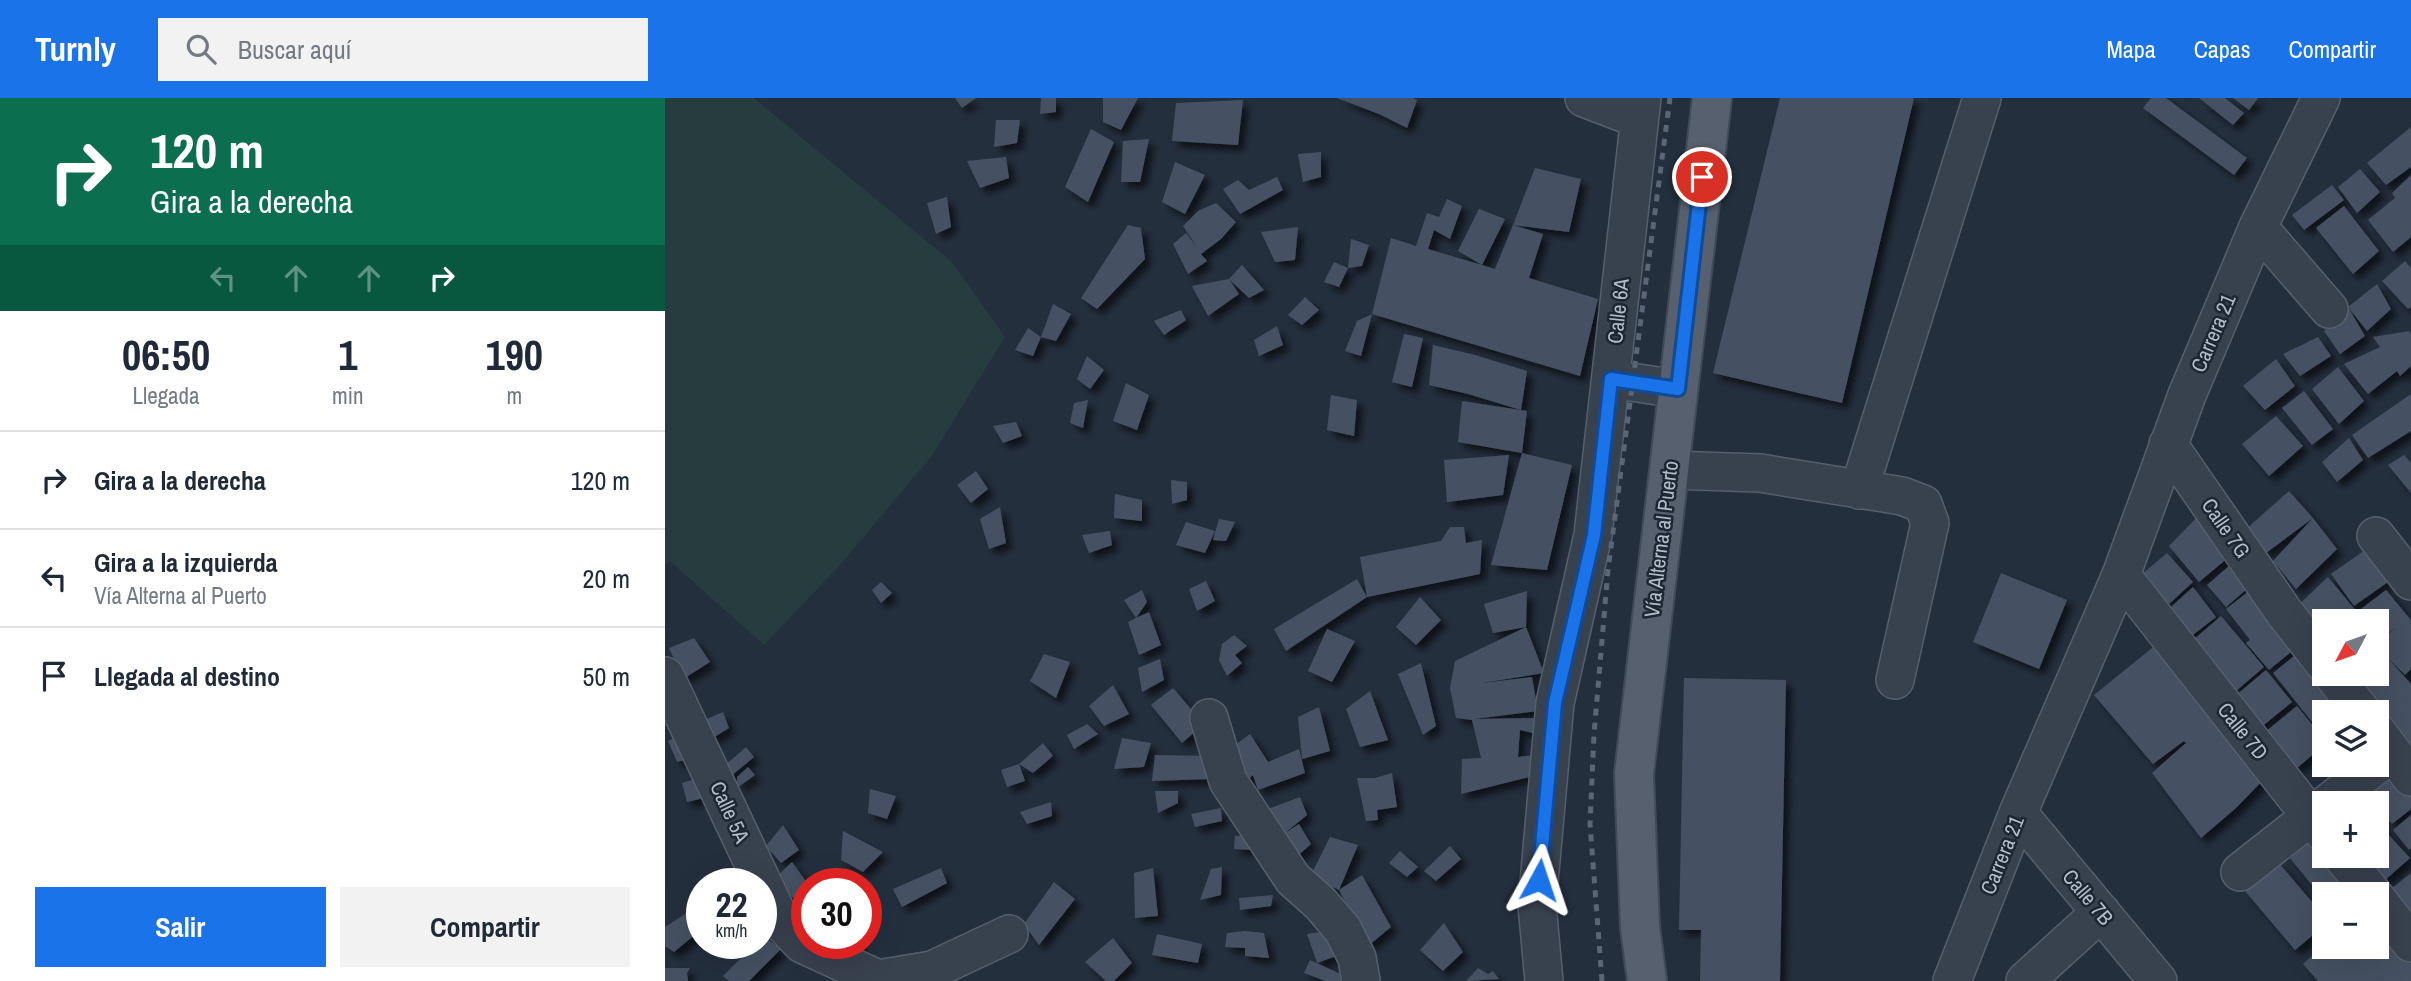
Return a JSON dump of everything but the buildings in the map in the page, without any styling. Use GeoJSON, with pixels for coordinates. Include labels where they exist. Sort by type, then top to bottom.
{"type":"FeatureCollection","features":[{"type":"Feature","properties":{"kind":"main road","name":"Vía Alterna al Puerto"},"geometry":{"type":"LineString","coordinates":[[1647,981],[1640,927],[1634,774],[1711,98]]}},
{"type":"Feature","properties":{"kind":"street"},"geometry":{"type":"LineString","coordinates":[[1584,98],[1641,108]]}},
{"type":"Feature","properties":{"kind":"street"},"geometry":{"type":"LineString","coordinates":[[1859,490],[1982,98]]}},
{"type":"Feature","properties":{"kind":"street","name":"Carrera 21"},"geometry":{"type":"LineString","coordinates":[[1952,981],[2018,813],[2121,575],[2187,395],[2258,227],[2321,98]]}},
{"type":"Feature","properties":{"kind":"street","name":"Calle 6A"},"geometry":{"type":"LineString","coordinates":[[1544,981],[1537,905],[1555,703],[1594,535],[1641,108]]}},
{"type":"Feature","properties":{"kind":"street"},"geometry":{"type":"LineString","coordinates":[[2258,227],[2329,309]]}},
{"type":"Feature","properties":{"kind":"street"},"geometry":{"type":"LineString","coordinates":[[1611,379],[1678,389]]}},
{"type":"Feature","properties":{"kind":"street","name":"Calle 7G"},"geometry":{"type":"LineString","coordinates":[[2168,444],[2284,612],[2312,648]]}},
{"type":"Feature","properties":{"kind":"street"},"geometry":{"type":"LineString","coordinates":[[1669,470],[1760,473],[1902,496],[1923,505],[1930,523],[1895,680]]}},
{"type":"Feature","properties":{"kind":"street"},"geometry":{"type":"LineString","coordinates":[[2376,536],[2411,581]]}},
{"type":"Feature","properties":{"kind":"street","name":"Calle 7D"},"geometry":{"type":"LineString","coordinates":[[2121,575],[2162,630],[2312,803]]}},
{"type":"Feature","properties":{"kind":"street","name":"Calle 5A"},"geometry":{"type":"LineString","coordinates":[[665,676],[781,922],[802,944],[878,980]]}},
{"type":"Feature","properties":{"kind":"street"},"geometry":{"type":"LineString","coordinates":[[2342,686],[2353,700]]}},
{"type":"Feature","properties":{"kind":"street"},"geometry":{"type":"LineString","coordinates":[[1209,718],[1228,781],[1293,879],[1321,904],[1343,930],[1357,958],[1361,981]]}},
{"type":"Feature","properties":{"kind":"street"},"geometry":{"type":"LineString","coordinates":[[2350,791],[2393,754]]}},
{"type":"Feature","properties":{"kind":"street","name":"Calle 7B"},"geometry":{"type":"LineString","coordinates":[[2018,813],[2158,981]]}},
{"type":"Feature","properties":{"kind":"street"},"geometry":{"type":"LineString","coordinates":[[2240,872],[2312,822]]}},
{"type":"Feature","properties":{"kind":"street"},"geometry":{"type":"LineString","coordinates":[[2351,868],[2363,882]]}},
{"type":"Feature","properties":{"kind":"street"},"geometry":{"type":"LineString","coordinates":[[2025,981],[2101,912]]}},
{"type":"Feature","properties":{"kind":"street"},"geometry":{"type":"LineString","coordinates":[[2389,915],[2411,943]]}},
{"type":"Feature","properties":{"kind":"street"},"geometry":{"type":"LineString","coordinates":[[878,980],[932,970],[1009,934]]}},
{"type":"Feature","properties":{"kind":"green space"},"geometry":{"type":"Polygon","coordinates":[[[665,98],[754,98],[952,262],[1005,337],[931,457],[840,565],[764,645],[670,561],[665,564],[665,98]]]}},
{"type":"Feature","properties":{"kind":"railway"},"geometry":{"type":"LineString","coordinates":[[1602,981],[1590,824],[1594,734],[1608,570],[1670,98]]}},
{"type":"Feature","properties":{"kind":"route"},"geometry":{"type":"LineString","coordinates":[[1539,880],[1555,703],[1594,535],[1611,379],[1678,389],[1702,177]]}}]}
